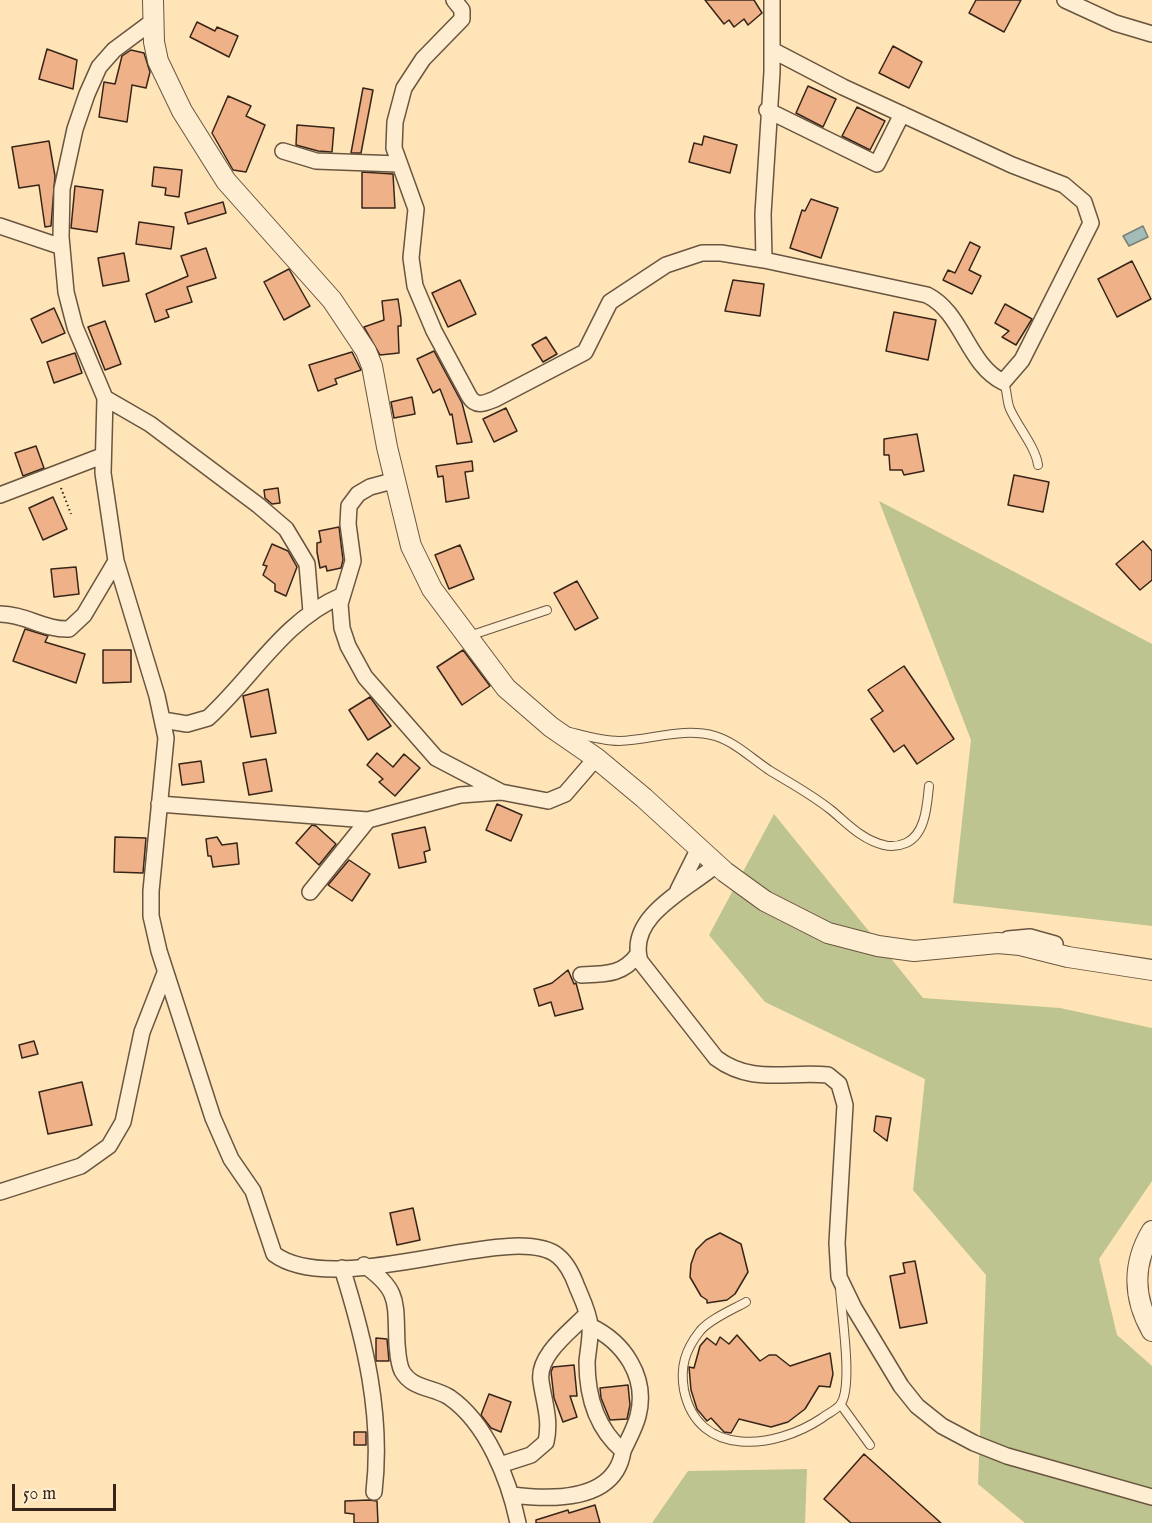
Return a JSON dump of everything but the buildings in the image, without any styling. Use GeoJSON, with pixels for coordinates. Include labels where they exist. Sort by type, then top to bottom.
{"type":"FeatureCollection","features":[{"type":"Feature","properties":{"kind":"street"},"geometry":{"type":"LineString","coordinates":[[153,0],[158,61],[164,78],[226,181],[286,246],[359,337],[372,366],[387,447],[411,546],[432,589],[506,688],[551,727],[596,758],[644,798],[716,865],[765,901],[828,933],[857,942],[914,951],[998,944],[1020,945],[1068,957],[1152,970]]}},
{"type":"Feature","properties":{"kind":"street"},"geometry":{"type":"LineString","coordinates":[[454,0],[463,15],[460,23],[423,59],[399,100],[394,138],[398,164],[411,191],[416,209],[411,258],[415,286],[434,331],[469,396],[477,404],[495,399],[585,352],[591,345],[603,312],[610,302],[666,265],[702,253],[721,253],[764,260],[927,295],[946,311],[983,366],[1003,382],[1022,360],[1088,234],[1091,223],[1088,210],[1077,195],[1064,185],[902,114],[772,50]]}},
{"type":"Feature","properties":{"kind":"street"},"geometry":{"type":"LineString","coordinates":[[764,260],[772,0]]}},
{"type":"Feature","properties":{"kind":"street"},"geometry":{"type":"LineString","coordinates":[[1065,0],[1115,23],[1152,34]]}},
{"type":"Feature","properties":{"kind":"street"},"geometry":{"type":"LineString","coordinates":[[153,21],[114,50],[99,67],[87,94],[75,129],[62,189],[62,247],[66,292],[75,327],[105,398],[102,456],[116,561],[163,720],[166,738],[154,840],[151,916],[165,973],[222,1142],[253,1191],[274,1254],[300,1265],[342,1268],[424,1261],[499,1247],[537,1246],[558,1256],[566,1265],[588,1320],[587,1363],[592,1404],[603,1430],[623,1451]]}},
{"type":"Feature","properties":{"kind":"street"},"geometry":{"type":"LineString","coordinates":[[767,110],[877,164],[902,114]]}},
{"type":"Feature","properties":{"kind":"street"},"geometry":{"type":"LineString","coordinates":[[283,151],[316,160],[398,164]]}},
{"type":"Feature","properties":{"kind":"street"},"geometry":{"type":"LineString","coordinates":[[0,226],[62,247]]}},
{"type":"Feature","properties":{"kind":"street"},"geometry":{"type":"LineString","coordinates":[[105,398],[150,424],[258,505],[286,530],[296,542],[307,564],[311,612]]}},
{"type":"Feature","properties":{"kind":"street"},"geometry":{"type":"LineString","coordinates":[[0,495],[102,456]]}},
{"type":"Feature","properties":{"kind":"street"},"geometry":{"type":"LineString","coordinates":[[396,480],[370,487],[352,500],[349,506],[348,524],[353,561],[341,596],[342,628],[348,646],[365,677],[436,758],[501,792],[537,800],[556,799],[574,784],[596,758]]}},
{"type":"Feature","properties":{"kind":"street"},"geometry":{"type":"LineString","coordinates":[[0,614],[17,615],[50,628],[69,629],[84,615],[116,561]]}},
{"type":"Feature","properties":{"kind":"street"},"geometry":{"type":"LineString","coordinates":[[163,720],[187,724],[208,718],[263,658],[311,612],[341,596]]}},
{"type":"Feature","properties":{"kind":"street"},"geometry":{"type":"LineString","coordinates":[[159,804],[368,820],[460,795],[501,792]]}},
{"type":"Feature","properties":{"kind":"street"},"geometry":{"type":"LineString","coordinates":[[310,892],[368,820]]}},
{"type":"Feature","properties":{"kind":"street"},"geometry":{"type":"LineString","coordinates":[[676,893],[698,850]]}},
{"type":"Feature","properties":{"kind":"street"},"geometry":{"type":"LineString","coordinates":[[581,975],[612,974],[622,970],[638,954],[643,927],[654,913],[676,893],[716,865]]}},
{"type":"Feature","properties":{"kind":"street"},"geometry":{"type":"LineString","coordinates":[[998,944],[1012,938],[1030,937],[1092,954],[1152,962]]}},
{"type":"Feature","properties":{"kind":"street"},"geometry":{"type":"LineString","coordinates":[[638,954],[644,966],[705,1044],[729,1068],[743,1073],[770,1076],[828,1075],[839,1084],[845,1106],[837,1243],[839,1277],[886,1364],[917,1406],[942,1426],[974,1443],[1007,1456],[1152,1497]]}},
{"type":"Feature","properties":{"kind":"street"},"geometry":{"type":"LineString","coordinates":[[0,1192],[81,1166],[109,1146],[123,1122],[142,1032],[165,973]]}},
{"type":"Feature","properties":{"kind":"street"},"geometry":{"type":"LineString","coordinates":[[1152,1231],[1142,1248],[1136,1268],[1137,1291],[1152,1331]]}},
{"type":"Feature","properties":{"kind":"street"},"geometry":{"type":"LineString","coordinates":[[364,1265],[391,1289],[396,1301],[398,1359],[401,1370],[416,1385],[447,1396],[460,1406],[483,1436],[500,1464],[512,1495],[518,1523]]}},
{"type":"Feature","properties":{"kind":"street"},"geometry":{"type":"LineString","coordinates":[[342,1268],[360,1325],[376,1415],[378,1453],[374,1492]]}},
{"type":"Feature","properties":{"kind":"street"},"geometry":{"type":"LineString","coordinates":[[512,1495],[560,1497],[593,1490],[607,1482],[617,1471],[637,1418],[640,1403],[634,1371],[626,1353],[615,1340],[588,1320]]}},
{"type":"Feature","properties":{"kind":"street"},"geometry":{"type":"LineString","coordinates":[[500,1464],[531,1455],[546,1442],[549,1415],[541,1383],[542,1366],[552,1351],[588,1320]]}},
{"type":"Feature","properties":{"kind":"lane"},"geometry":{"type":"LineString","coordinates":[[1003,382],[1010,409],[1034,451],[1038,465]]}},
{"type":"Feature","properties":{"kind":"lane"},"geometry":{"type":"LineString","coordinates":[[466,636],[547,610]]}},
{"type":"Feature","properties":{"kind":"lane"},"geometry":{"type":"LineString","coordinates":[[551,727],[618,741],[669,733],[692,732],[716,736],[734,745],[770,771],[797,785],[850,827],[883,845],[907,842],[915,836],[925,815],[929,786]]}},
{"type":"Feature","properties":{"kind":"lane"},"geometry":{"type":"LineString","coordinates":[[746,1302],[701,1329],[684,1355],[681,1374],[690,1412],[703,1427],[737,1443],[755,1442],[796,1432],[841,1405],[848,1384],[839,1277]]}},
{"type":"Feature","properties":{"kind":"lane"},"geometry":{"type":"LineString","coordinates":[[841,1405],[870,1445]]}},
{"type":"Feature","properties":{"kind":"path"},"geometry":{"type":"LineString","coordinates":[[67,483],[61,487],[71,514]]}},
{"type":"Feature","properties":{"kind":"green space"},"geometry":{"type":"Polygon","coordinates":[[[879,501],[1152,644],[1152,926],[953,903],[971,740],[879,501]]]}},
{"type":"Feature","properties":{"kind":"green space"},"geometry":{"type":"Polygon","coordinates":[[[774,814],[923,998],[1060,1008],[1152,1028],[1152,1181],[1099,1259],[1117,1335],[1152,1366],[1152,1523],[1025,1523],[978,1484],[986,1275],[913,1190],[925,1079],[765,1002],[709,935],[774,814]]]}},
{"type":"Feature","properties":{"kind":"green space"},"geometry":{"type":"Polygon","coordinates":[[[807,1469],[805,1523],[652,1523],[688,1471],[807,1469]]]}},
{"type":"Feature","properties":{"kind":"water"},"geometry":{"type":"Polygon","coordinates":[[[1143,226],[1148,237],[1129,246],[1123,236],[1143,226]]]}}]}
